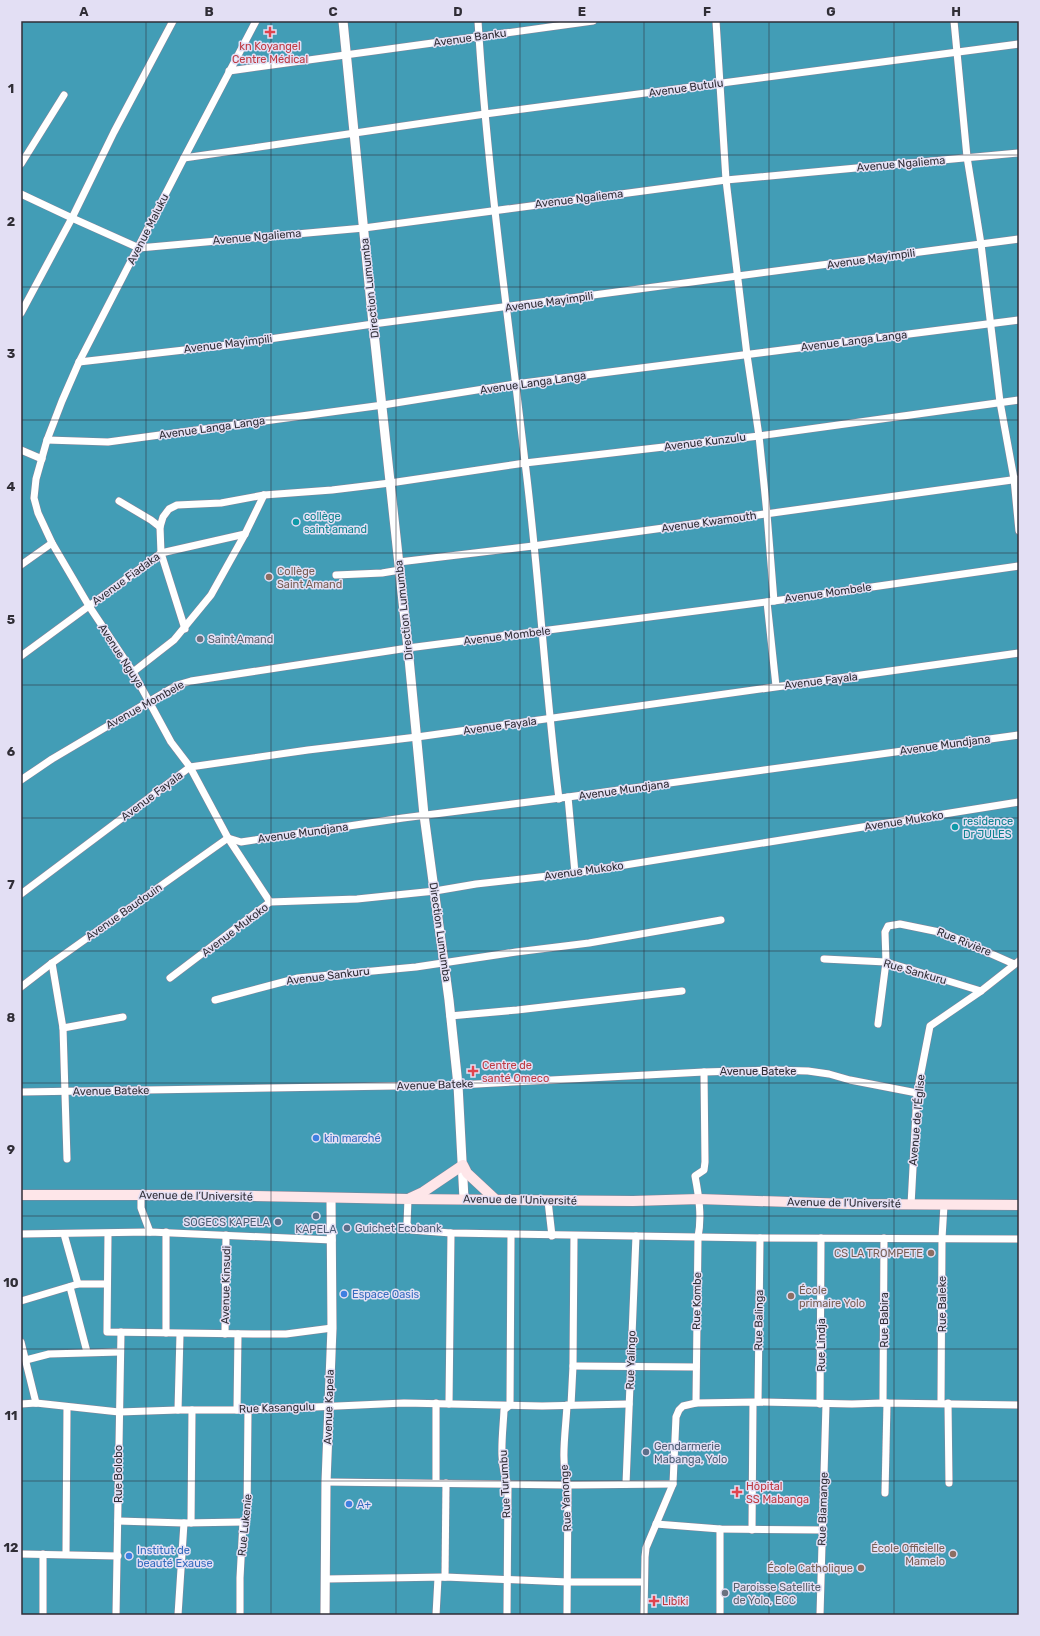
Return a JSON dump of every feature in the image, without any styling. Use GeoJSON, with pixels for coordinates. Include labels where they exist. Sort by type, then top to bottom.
{"type":"FeatureCollection","features":[{"type":"Feature","properties":{"kind":"main road"},"geometry":{"type":"LineString","coordinates":[[408,1199],[423,1192],[463,1165],[468,1173],[496,1200]]}},
{"type":"Feature","properties":{"kind":"main road","name":"Avenue de l’Université"},"geometry":{"type":"LineString","coordinates":[[21,1195],[633,1201],[699,1199],[911,1205],[1019,1205]]}},
{"type":"Feature","properties":{"kind":"street"},"geometry":{"type":"LineString","coordinates":[[21,313],[72,218],[118,125],[173,21]]}},
{"type":"Feature","properties":{"kind":"street","name":"Avenue Maluku"},"geometry":{"type":"LineString","coordinates":[[47,440],[79,362],[256,21]]}},
{"type":"Feature","properties":{"kind":"street","name":"Direction Lumumba"},"geometry":{"type":"LineString","coordinates":[[343,21],[424,815],[449,1000],[458,1086],[464,1199]]}},
{"type":"Feature","properties":{"kind":"street"},"geometry":{"type":"LineString","coordinates":[[478,21],[494,210],[525,464],[549,719],[559,798]]}},
{"type":"Feature","properties":{"kind":"street","name":"Avenue Banku"},"geometry":{"type":"LineString","coordinates":[[229,71],[592,21]]}},
{"type":"Feature","properties":{"kind":"street"},"geometry":{"type":"LineString","coordinates":[[716,21],[726,180],[767,514],[770,601],[776,686]]}},
{"type":"Feature","properties":{"kind":"street"},"geometry":{"type":"LineString","coordinates":[[954,21],[968,157],[981,244],[1000,402],[1016,479],[1019,531]]}},
{"type":"Feature","properties":{"kind":"street","name":"Avenue Butulu"},"geometry":{"type":"LineString","coordinates":[[184,158],[485,114],[1019,44]]}},
{"type":"Feature","properties":{"kind":"street"},"geometry":{"type":"LineString","coordinates":[[21,164],[64,95]]}},
{"type":"Feature","properties":{"kind":"street","name":"Avenue Ngaliema"},"geometry":{"type":"LineString","coordinates":[[139,248],[364,228],[726,180],[968,157],[1019,154]]}},
{"type":"Feature","properties":{"kind":"street"},"geometry":{"type":"LineString","coordinates":[[21,194],[139,248]]}},
{"type":"Feature","properties":{"kind":"street","name":"Avenue Mayimpili"},"geometry":{"type":"LineString","coordinates":[[79,362],[228,345],[373,324],[507,308],[1019,239]]}},
{"type":"Feature","properties":{"kind":"street","name":"Avenue Langa Langa"},"geometry":{"type":"LineString","coordinates":[[47,440],[108,442],[383,405],[515,384],[1019,320]]}},
{"type":"Feature","properties":{"kind":"street","name":"Avenue Kunzulu"},"geometry":{"type":"LineString","coordinates":[[160,527],[163,517],[169,509],[177,505],[221,504],[264,495],[390,483],[525,464],[758,436],[1019,400]]}},
{"type":"Feature","properties":{"kind":"street","name":"Avenue Nguya"},"geometry":{"type":"LineString","coordinates":[[47,440],[36,479],[34,498],[38,513],[52,543],[88,606],[133,672],[171,742],[190,767],[228,838],[270,902]]}},
{"type":"Feature","properties":{"kind":"street"},"geometry":{"type":"LineString","coordinates":[[21,450],[42,459]]}},
{"type":"Feature","properties":{"kind":"street","name":"Avenue Kwamouth"},"geometry":{"type":"LineString","coordinates":[[336,575],[382,573],[399,566],[533,546],[1016,479]]}},
{"type":"Feature","properties":{"kind":"street"},"geometry":{"type":"LineString","coordinates":[[133,672],[174,640],[211,594],[245,534],[264,495]]}},
{"type":"Feature","properties":{"kind":"street"},"geometry":{"type":"LineString","coordinates":[[118,501],[151,520],[160,527],[161,553],[185,628]]}},
{"type":"Feature","properties":{"kind":"street","name":"Avenue Fiadaka"},"geometry":{"type":"LineString","coordinates":[[21,656],[161,553],[245,534]]}},
{"type":"Feature","properties":{"kind":"street"},"geometry":{"type":"LineString","coordinates":[[21,565],[52,543]]}},
{"type":"Feature","properties":{"kind":"street","name":"Avenue Mombele"},"geometry":{"type":"LineString","coordinates":[[21,780],[52,759],[177,685],[192,681],[408,648],[541,632],[1019,566]]}},
{"type":"Feature","properties":{"kind":"street","name":"Avenue Fayala"},"geometry":{"type":"LineString","coordinates":[[21,894],[190,767],[308,750],[549,719],[1019,653]]}},
{"type":"Feature","properties":{"kind":"street","name":"Avenue Mundjana"},"geometry":{"type":"LineString","coordinates":[[228,838],[240,842],[424,815],[568,797],[1019,734]]}},
{"type":"Feature","properties":{"kind":"street"},"geometry":{"type":"LineString","coordinates":[[568,797],[575,873]]}},
{"type":"Feature","properties":{"kind":"street","name":"Avenue Mukoko"},"geometry":{"type":"LineString","coordinates":[[170,978],[270,902],[357,899],[575,873],[1019,802]]}},
{"type":"Feature","properties":{"kind":"street","name":"Avenue Baudouin"},"geometry":{"type":"LineString","coordinates":[[22,985],[228,838]]}},
{"type":"Feature","properties":{"kind":"street","name":"Avenue Sankuru"},"geometry":{"type":"LineString","coordinates":[[215,1000],[298,978],[416,967],[589,943],[721,920]]}},
{"type":"Feature","properties":{"kind":"street","name":"Rue Rivière"},"geometry":{"type":"LineString","coordinates":[[886,962],[885,932],[888,926],[900,924],[944,933],[1017,962]]}},
{"type":"Feature","properties":{"kind":"street","name":"Rue Sankuru"},"geometry":{"type":"LineString","coordinates":[[824,959],[886,962],[981,991]]}},
{"type":"Feature","properties":{"kind":"street"},"geometry":{"type":"LineString","coordinates":[[878,1024],[886,962]]}},
{"type":"Feature","properties":{"kind":"street","name":"Avenue de l'Église"},"geometry":{"type":"LineString","coordinates":[[911,1205],[917,1093],[930,1026],[981,991],[1017,962]]}},
{"type":"Feature","properties":{"kind":"street"},"geometry":{"type":"LineString","coordinates":[[52,963],[63,1028],[67,1159]]}},
{"type":"Feature","properties":{"kind":"street"},"geometry":{"type":"LineString","coordinates":[[450,1013],[517,1010],[682,991]]}},
{"type":"Feature","properties":{"kind":"street"},"geometry":{"type":"LineString","coordinates":[[63,1028],[123,1017]]}},
{"type":"Feature","properties":{"kind":"street","name":"Avenue Bateke"},"geometry":{"type":"LineString","coordinates":[[21,1092],[458,1086],[704,1072],[772,1070],[808,1071],[829,1074],[850,1080],[917,1093]]}},
{"type":"Feature","properties":{"kind":"street","name":"Rue Kombe"},"geometry":{"type":"LineString","coordinates":[[696,1403],[698,1237],[700,1224],[696,1176],[704,1170],[705,1162],[704,1072]]}},
{"type":"Feature","properties":{"kind":"street"},"geometry":{"type":"LineString","coordinates":[[141,1195],[141,1208],[150,1232]]}},
{"type":"Feature","properties":{"kind":"street","name":"Avenue Kapela"},"geometry":{"type":"LineString","coordinates":[[325,1615],[326,1482],[332,1328],[331,1198]]}},
{"type":"Feature","properties":{"kind":"street"},"geometry":{"type":"LineString","coordinates":[[408,1199],[406,1220],[411,1230],[451,1233],[552,1236],[1019,1239]]}},
{"type":"Feature","properties":{"kind":"street"},"geometry":{"type":"LineString","coordinates":[[548,1200],[552,1236]]}},
{"type":"Feature","properties":{"kind":"street","name":"Rue Baleke"},"geometry":{"type":"LineString","coordinates":[[944,1204],[942,1238],[945,1403],[949,1483]]}},
{"type":"Feature","properties":{"kind":"street"},"geometry":{"type":"LineString","coordinates":[[166,1232],[166,1333]]}},
{"type":"Feature","properties":{"kind":"street"},"geometry":{"type":"LineString","coordinates":[[21,1234],[166,1232],[226,1235],[251,1238],[332,1240]]}},
{"type":"Feature","properties":{"kind":"street"},"geometry":{"type":"LineString","coordinates":[[448,1404],[451,1233]]}},
{"type":"Feature","properties":{"kind":"street"},"geometry":{"type":"LineString","coordinates":[[64,1234],[78,1284]]}},
{"type":"Feature","properties":{"kind":"street"},"geometry":{"type":"LineString","coordinates":[[108,1234],[107,1332],[286,1334],[332,1328]]}},
{"type":"Feature","properties":{"kind":"street","name":"Avenue Kinsudi"},"geometry":{"type":"LineString","coordinates":[[225,1334],[226,1235]]}},
{"type":"Feature","properties":{"kind":"street","name":"Rue Turumbu"},"geometry":{"type":"LineString","coordinates":[[507,1615],[508,1484],[504,1475],[502,1464],[504,1410],[510,1405],[511,1235]]}},
{"type":"Feature","properties":{"kind":"street","name":"Rue Yanonge"},"geometry":{"type":"LineString","coordinates":[[567,1615],[568,1485],[564,1469],[573,1366],[574,1236]]}},
{"type":"Feature","properties":{"kind":"street","name":"Rue Yalingo"},"geometry":{"type":"LineString","coordinates":[[626,1484],[636,1236]]}},
{"type":"Feature","properties":{"kind":"street","name":"Rue Balinga"},"geometry":{"type":"LineString","coordinates":[[752,1530],[760,1238]]}},
{"type":"Feature","properties":{"kind":"street","name":"Rue Lindja"},"geometry":{"type":"LineString","coordinates":[[821,1238],[823,1404]]}},
{"type":"Feature","properties":{"kind":"street","name":"Rue Babira"},"geometry":{"type":"LineString","coordinates":[[884,1238],[885,1493]]}},
{"type":"Feature","properties":{"kind":"street"},"geometry":{"type":"LineString","coordinates":[[21,1301],[78,1284],[107,1284]]}},
{"type":"Feature","properties":{"kind":"street"},"geometry":{"type":"LineString","coordinates":[[70,1287],[87,1352]]}},
{"type":"Feature","properties":{"kind":"street","name":"Rue Bolobo"},"geometry":{"type":"LineString","coordinates":[[116,1615],[121,1332]]}},
{"type":"Feature","properties":{"kind":"street"},"geometry":{"type":"LineString","coordinates":[[178,1410],[180,1334]]}},
{"type":"Feature","properties":{"kind":"street","name":"Avenue Kinsudi"},"geometry":{"type":"LineString","coordinates":[[237,1410],[238,1334]]}},
{"type":"Feature","properties":{"kind":"street"},"geometry":{"type":"LineString","coordinates":[[21,1342],[36,1403]]}},
{"type":"Feature","properties":{"kind":"street"},"geometry":{"type":"LineString","coordinates":[[26,1360],[49,1354],[120,1352]]}},
{"type":"Feature","properties":{"kind":"street"},"geometry":{"type":"LineString","coordinates":[[573,1366],[696,1367]]}},
{"type":"Feature","properties":{"kind":"street","name":"Rue Kasangulu"},"geometry":{"type":"LineString","coordinates":[[21,1404],[36,1403],[67,1408],[119,1412],[248,1410],[404,1402],[510,1405],[629,1404]]}},
{"type":"Feature","properties":{"kind":"street"},"geometry":{"type":"LineString","coordinates":[[644,1615],[646,1548],[673,1484],[676,1417],[679,1410],[683,1406],[696,1403],[755,1402],[823,1404],[945,1403],[1019,1405]]}},
{"type":"Feature","properties":{"kind":"street"},"geometry":{"type":"LineString","coordinates":[[436,1403],[436,1482]]}},
{"type":"Feature","properties":{"kind":"street","name":"Rue Biamange"},"geometry":{"type":"LineString","coordinates":[[820,1615],[823,1530],[823,1404]]}},
{"type":"Feature","properties":{"kind":"street"},"geometry":{"type":"LineString","coordinates":[[66,1554],[67,1408]]}},
{"type":"Feature","properties":{"kind":"street"},"geometry":{"type":"LineString","coordinates":[[178,1615],[188,1523],[192,1410]]}},
{"type":"Feature","properties":{"kind":"street","name":"Rue Lukenie"},"geometry":{"type":"LineString","coordinates":[[240,1615],[243,1522],[247,1517],[248,1410]]}},
{"type":"Feature","properties":{"kind":"street"},"geometry":{"type":"LineString","coordinates":[[326,1482],[436,1482],[568,1485],[673,1484]]}},
{"type":"Feature","properties":{"kind":"street"},"geometry":{"type":"LineString","coordinates":[[436,1615],[441,1578],[446,1483]]}},
{"type":"Feature","properties":{"kind":"street"},"geometry":{"type":"LineString","coordinates":[[118,1521],[188,1523],[243,1522]]}},
{"type":"Feature","properties":{"kind":"street"},"geometry":{"type":"LineString","coordinates":[[656,1524],[720,1529],[823,1530]]}},
{"type":"Feature","properties":{"kind":"street"},"geometry":{"type":"LineString","coordinates":[[720,1529],[720,1615]]}},
{"type":"Feature","properties":{"kind":"street"},"geometry":{"type":"LineString","coordinates":[[21,1554],[118,1556]]}},
{"type":"Feature","properties":{"kind":"street"},"geometry":{"type":"LineString","coordinates":[[43,1554],[43,1615]]}},
{"type":"Feature","properties":{"kind":"street"},"geometry":{"type":"LineString","coordinates":[[326,1579],[508,1578],[568,1582],[644,1582]]}},
{"type":"Feature","properties":{"kind":"water"},"geometry":{"type":"Polygon","coordinates":[[[21,21],[1019,21],[1019,1615],[21,1615],[21,21]]]}},
{"type":"Feature","properties":{"kind":"place","name":"kn Koyangel Centre Médical"},"geometry":{"type":"Point","coordinates":[270,32]}},
{"type":"Feature","properties":{"kind":"place","name":"collège saint amand"},"geometry":{"type":"Point","coordinates":[296,522]}},
{"type":"Feature","properties":{"kind":"place","name":"Collège Saint Amand"},"geometry":{"type":"Point","coordinates":[269,577]}},
{"type":"Feature","properties":{"kind":"place","name":"Saint Amand"},"geometry":{"type":"Point","coordinates":[200,639]}},
{"type":"Feature","properties":{"kind":"place","name":"residence Dr JULES"},"geometry":{"type":"Point","coordinates":[955,827]}},
{"type":"Feature","properties":{"kind":"place","name":"Centre de santé Omeco"},"geometry":{"type":"Point","coordinates":[473,1071]}},
{"type":"Feature","properties":{"kind":"place","name":"kin marché"},"geometry":{"type":"Point","coordinates":[316,1138]}},
{"type":"Feature","properties":{"kind":"place","name":"KAPELA"},"geometry":{"type":"Point","coordinates":[316,1216]}},
{"type":"Feature","properties":{"kind":"place","name":"SOGECS KAPELA"},"geometry":{"type":"Point","coordinates":[278,1222]}},
{"type":"Feature","properties":{"kind":"place","name":"Guichet Ecobank"},"geometry":{"type":"Point","coordinates":[347,1228]}},
{"type":"Feature","properties":{"kind":"place","name":"CS LA TROMPETE"},"geometry":{"type":"Point","coordinates":[931,1253]}},
{"type":"Feature","properties":{"kind":"place","name":"Espace Oasis"},"geometry":{"type":"Point","coordinates":[344,1294]}},
{"type":"Feature","properties":{"kind":"place","name":"École primaire Yolo"},"geometry":{"type":"Point","coordinates":[791,1296]}},
{"type":"Feature","properties":{"kind":"place","name":"Gendarmerie Mabanga, Yolo"},"geometry":{"type":"Point","coordinates":[646,1452]}},
{"type":"Feature","properties":{"kind":"place","name":"Hôpital SS Mabanga"},"geometry":{"type":"Point","coordinates":[737,1492]}},
{"type":"Feature","properties":{"kind":"place","name":"A+"},"geometry":{"type":"Point","coordinates":[349,1504]}},
{"type":"Feature","properties":{"kind":"place","name":"École Officielle Mamelo"},"geometry":{"type":"Point","coordinates":[953,1554]}},
{"type":"Feature","properties":{"kind":"place","name":"Institut de beauté Exause"},"geometry":{"type":"Point","coordinates":[129,1556]}},
{"type":"Feature","properties":{"kind":"place","name":"École Catholique"},"geometry":{"type":"Point","coordinates":[861,1568]}},
{"type":"Feature","properties":{"kind":"place","name":"Paroisse Satellite de Yolo, ECC"},"geometry":{"type":"Point","coordinates":[725,1593]}},
{"type":"Feature","properties":{"kind":"place","name":"Libiki"},"geometry":{"type":"Point","coordinates":[654,1601]}}]}
